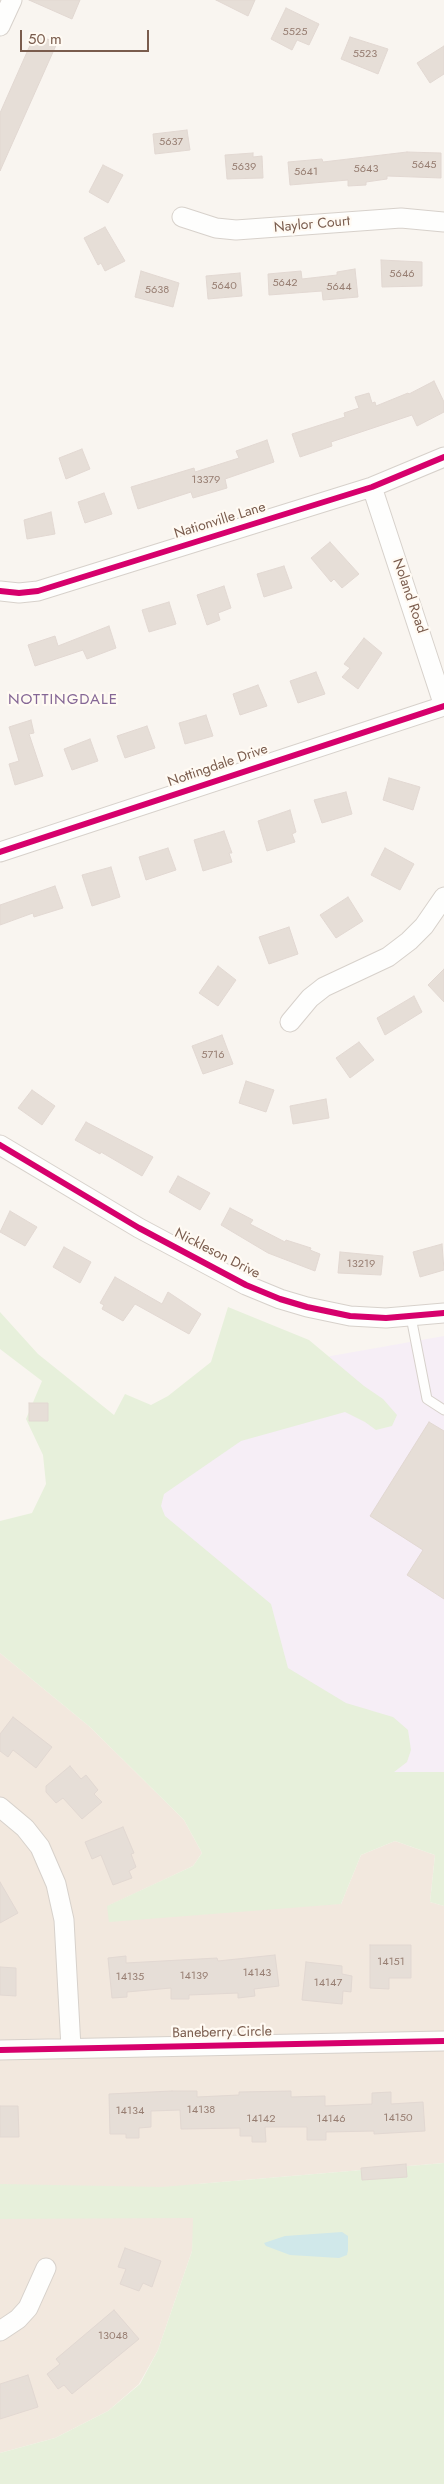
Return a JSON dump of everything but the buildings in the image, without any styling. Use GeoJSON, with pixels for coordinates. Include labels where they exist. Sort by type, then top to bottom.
{"type":"FeatureCollection","features":[{"type":"Feature","properties":{"kind":"street"},"geometry":{"type":"LineString","coordinates":[[0,26],[12,0]]}},
{"type":"Feature","properties":{"kind":"street","name":"Naylor Court"},"geometry":{"type":"LineString","coordinates":[[182,217],[216,228],[236,230],[401,218],[444,222]]}},
{"type":"Feature","properties":{"kind":"street","name":"Nationville Lane"},"geometry":{"type":"LineString","coordinates":[[0,591],[19,593],[38,591],[372,487],[444,457]]}},
{"type":"Feature","properties":{"kind":"street","name":"Noland Road"},"geometry":{"type":"LineString","coordinates":[[372,487],[444,706]]}},
{"type":"Feature","properties":{"kind":"street","name":"Nottingdale Drive"},"geometry":{"type":"LineString","coordinates":[[0,852],[444,706]]}},
{"type":"Feature","properties":{"kind":"street"},"geometry":{"type":"LineString","coordinates":[[290,1022],[310,998],[324,987],[388,957],[409,941],[424,926],[444,897]]}},
{"type":"Feature","properties":{"kind":"street","name":"Nickleson Drive"},"geometry":{"type":"LineString","coordinates":[[0,1146],[139,1228],[263,1292],[307,1308],[350,1316],[411,1317],[444,1313]]}},
{"type":"Feature","properties":{"kind":"street"},"geometry":{"type":"LineString","coordinates":[[0,1807],[25,1828],[40,1847],[56,1884],[64,1920],[70,2048]]}},
{"type":"Feature","properties":{"kind":"street","name":"Baneberry Circle"},"geometry":{"type":"LineString","coordinates":[[0,2050],[444,2041]]}},
{"type":"Feature","properties":{"kind":"street"},"geometry":{"type":"LineString","coordinates":[[0,2330],[18,2319],[28,2308],[46,2268]]}},
{"type":"Feature","properties":{"kind":"lane"},"geometry":{"type":"LineString","coordinates":[[411,1317],[427,1399],[444,1410]]}},
{"type":"Feature","properties":{"kind":"shaded area"},"geometry":{"type":"Polygon","coordinates":[[[444,1336],[444,1839],[83,1552],[160,1408],[331,1356],[444,1336]]]}},
{"type":"Feature","properties":{"kind":"shaded area"},"geometry":{"type":"Polygon","coordinates":[[[0,1653],[90,1727],[184,1820],[202,1853],[193,1866],[108,1906],[341,1904],[361,1855],[395,1841],[435,1855],[430,1902],[444,1906],[444,2163],[198,2184],[192,2251],[158,2350],[139,2384],[108,2411],[55,2438],[0,2453],[0,1653]]]}},
{"type":"Feature","properties":{"kind":"green space"},"geometry":{"type":"Polygon","coordinates":[[[228,1307],[309,1340],[364,1386],[383,1399],[397,1415],[392,1426],[376,1430],[345,1412],[241,1441],[164,1494],[161,1506],[165,1516],[271,1604],[288,1668],[346,1703],[393,1717],[408,1730],[411,1750],[407,1762],[394,1772],[444,1772],[444,1906],[430,1902],[435,1855],[395,1841],[361,1855],[341,1904],[109,1922],[107,1906],[193,1866],[202,1853],[184,1820],[90,1727],[0,1653],[0,1521],[32,1513],[46,1484],[43,1455],[26,1419],[42,1381],[0,1349],[0,1312],[38,1354],[114,1415],[125,1394],[151,1405],[168,1396],[211,1362],[228,1307]]]}},
{"type":"Feature","properties":{"kind":"green space"},"geometry":{"type":"Polygon","coordinates":[[[444,2163],[444,2484],[0,2484],[0,2453],[55,2438],[108,2411],[140,2384],[158,2350],[192,2251],[193,2218],[0,2219],[0,2184],[162,2187],[444,2163]]]}},
{"type":"Feature","properties":{"kind":"water"},"geometry":{"type":"Polygon","coordinates":[[[342,2232],[348,2236],[348,2250],[347,2255],[339,2258],[290,2255],[266,2246],[264,2243],[285,2236],[342,2232]]]}},
{"type":"Feature","properties":{"kind":"cycle path"},"geometry":{"type":"LineString","coordinates":[[0,591],[19,593],[38,591],[372,487],[444,457]]}},
{"type":"Feature","properties":{"kind":"cycle path"},"geometry":{"type":"LineString","coordinates":[[0,852],[444,706]]}},
{"type":"Feature","properties":{"kind":"cycle path"},"geometry":{"type":"LineString","coordinates":[[0,1145],[139,1228],[246,1285],[280,1299],[350,1316],[386,1318],[444,1313]]}},
{"type":"Feature","properties":{"kind":"cycle path"},"geometry":{"type":"LineString","coordinates":[[0,2050],[444,2041]]}},
{"type":"Feature","properties":{"kind":"district","name":"NOTTINGDALE"},"geometry":{"type":"Point","coordinates":[63,700]}}]}
